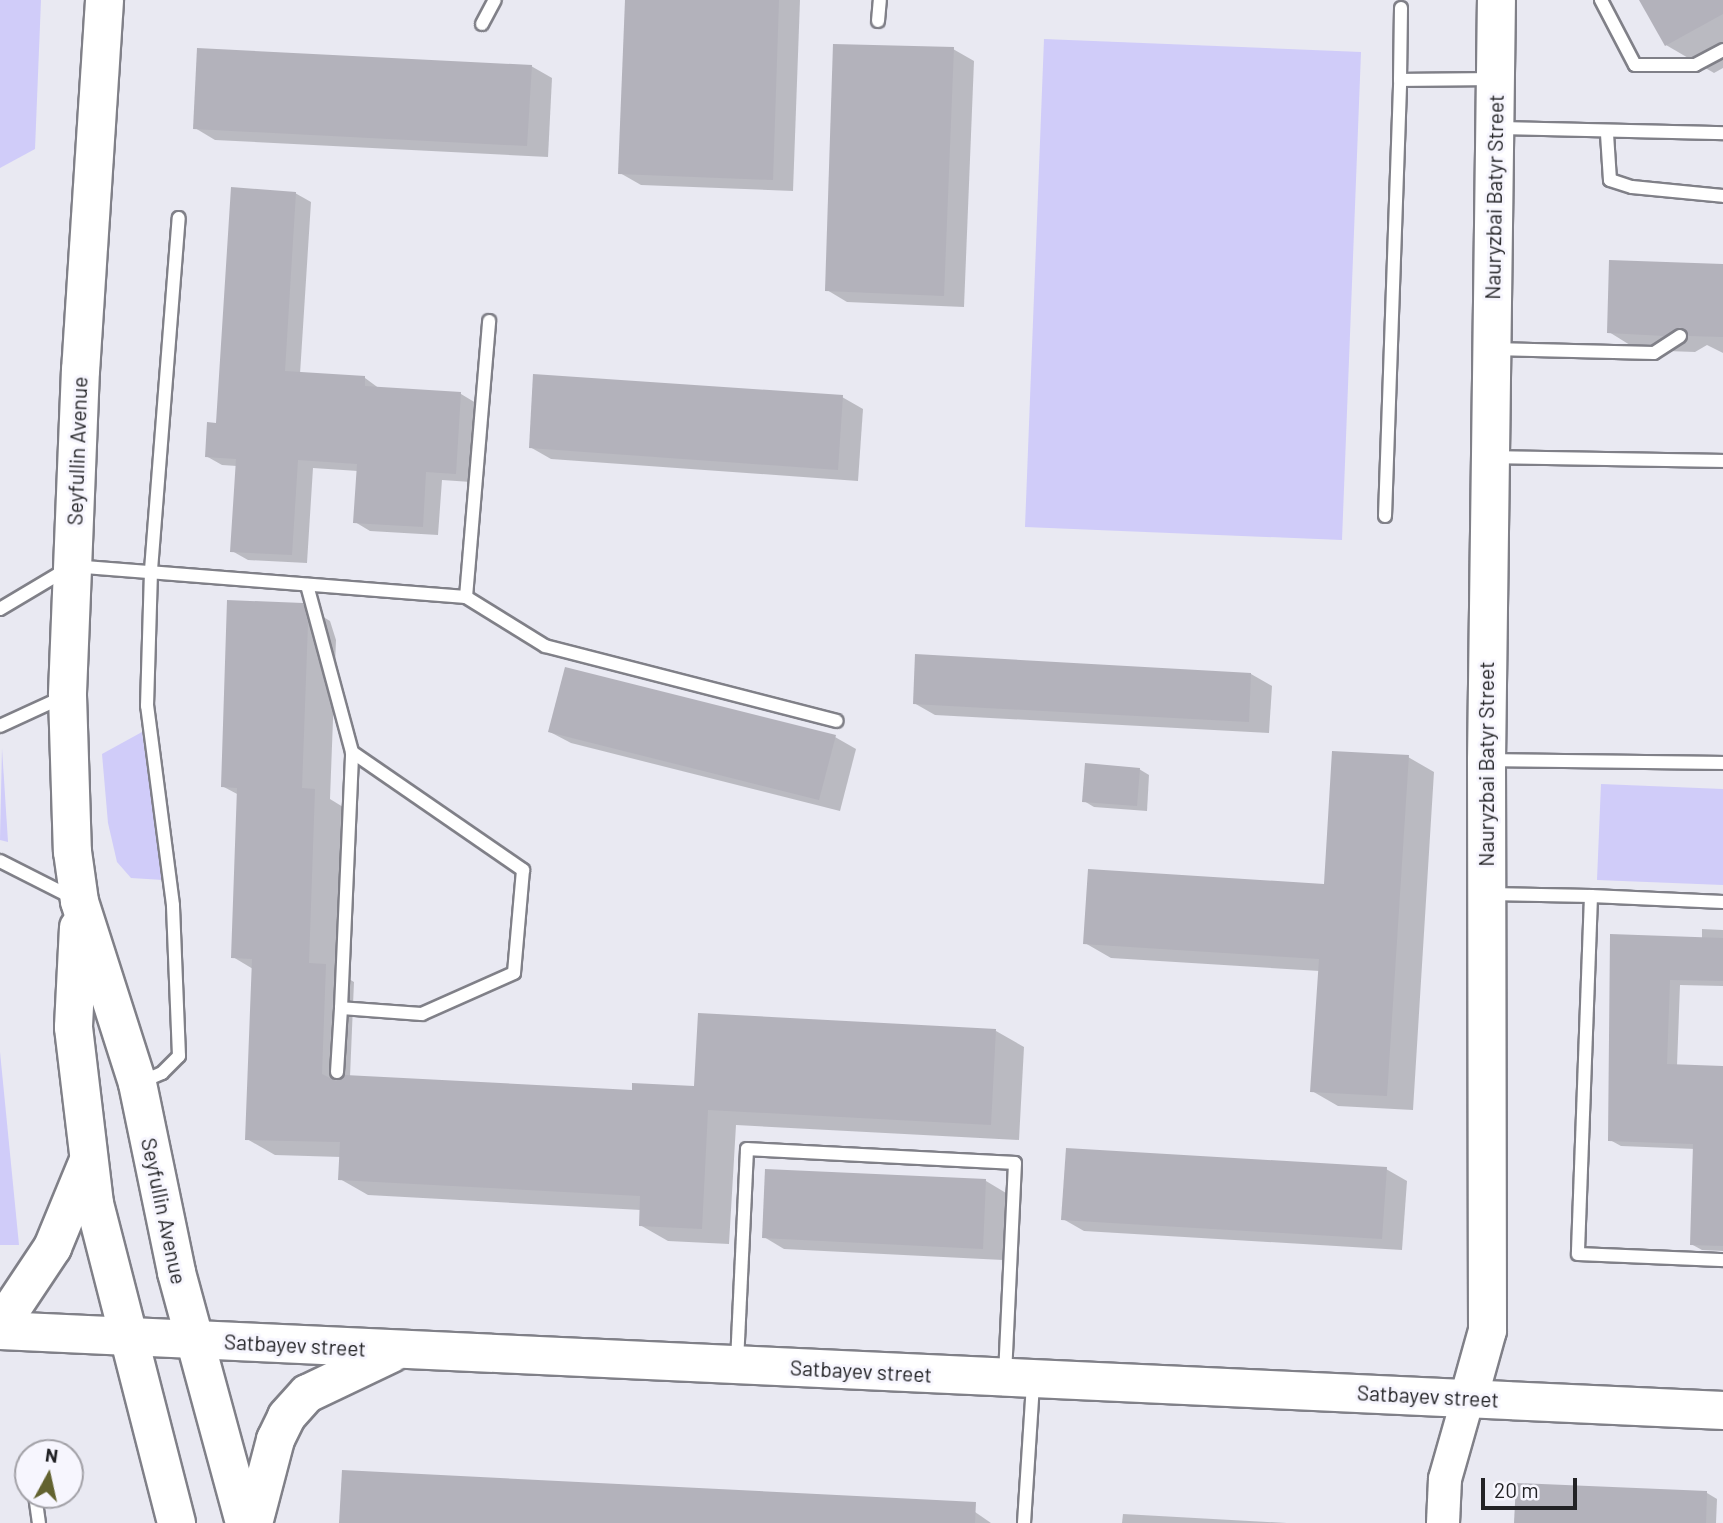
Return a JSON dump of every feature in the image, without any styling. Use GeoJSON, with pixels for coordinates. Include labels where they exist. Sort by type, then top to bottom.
{"type":"FeatureCollection","features":[{"type":"Feature","properties":{"kind":"main road","name":"Seyfullin Avenue"},"geometry":{"type":"LineString","coordinates":[[104,0],[67,695],[72,850],[79,901],[137,1083],[193,1340],[244,1523]]}},
{"type":"Feature","properties":{"kind":"main road","name":"Nauryzbai Batyr Street"},"geometry":{"type":"LineString","coordinates":[[1468,1398],[1487,1330],[1488,457],[1496,0]]}},
{"type":"Feature","properties":{"kind":"main road","name":"Seyfullin Avenue"},"geometry":{"type":"LineString","coordinates":[[79,901],[74,1027],[87,1161],[126,1336],[176,1523]]}},
{"type":"Feature","properties":{"kind":"main road"},"geometry":{"type":"LineString","coordinates":[[0,1328],[52,1247],[87,1161]]}},
{"type":"Feature","properties":{"kind":"main road","name":"Satbayev street"},"geometry":{"type":"LineString","coordinates":[[0,1328],[193,1340],[1723,1410]]}},
{"type":"Feature","properties":{"kind":"main road"},"geometry":{"type":"LineString","coordinates":[[253,1523],[275,1439],[286,1416],[307,1393],[398,1349]]}},
{"type":"Feature","properties":{"kind":"street","name":"Nauryzbai Batyr Street"},"geometry":{"type":"LineString","coordinates":[[1443,1523],[1445,1479],[1468,1398]]}},
{"type":"Feature","properties":{"kind":"lane"},"geometry":{"type":"LineString","coordinates":[[482,24],[495,0]]}},
{"type":"Feature","properties":{"kind":"lane"},"geometry":{"type":"LineString","coordinates":[[878,21],[880,0]]}},
{"type":"Feature","properties":{"kind":"lane"},"geometry":{"type":"LineString","coordinates":[[1601,0],[1635,65],[1695,65],[1723,50]]}},
{"type":"Feature","properties":{"kind":"lane"},"geometry":{"type":"LineString","coordinates":[[1385,516],[1401,8]]}},
{"type":"Feature","properties":{"kind":"lane"},"geometry":{"type":"LineString","coordinates":[[1400,80],[1496,79]]}},
{"type":"Feature","properties":{"kind":"lane"},"geometry":{"type":"LineString","coordinates":[[1495,128],[1607,134],[1723,133]]}},
{"type":"Feature","properties":{"kind":"lane"},"geometry":{"type":"LineString","coordinates":[[1607,134],[1610,180],[1633,187],[1723,195]]}},
{"type":"Feature","properties":{"kind":"lane"},"geometry":{"type":"LineString","coordinates":[[137,1083],[162,1073],[179,1056],[173,905],[147,706],[151,570],[179,218]]}},
{"type":"Feature","properties":{"kind":"lane"},"geometry":{"type":"LineString","coordinates":[[466,597],[489,321]]}},
{"type":"Feature","properties":{"kind":"lane"},"geometry":{"type":"LineString","coordinates":[[1491,349],[1654,353],[1680,336]]}},
{"type":"Feature","properties":{"kind":"lane"},"geometry":{"type":"LineString","coordinates":[[1488,457],[1723,461]]}},
{"type":"Feature","properties":{"kind":"lane"},"geometry":{"type":"LineString","coordinates":[[0,609],[72,566],[151,570],[466,597],[545,646],[836,721]]}},
{"type":"Feature","properties":{"kind":"lane"},"geometry":{"type":"LineString","coordinates":[[307,585],[352,752],[337,1072]]}},
{"type":"Feature","properties":{"kind":"lane"},"geometry":{"type":"LineString","coordinates":[[0,726],[67,695]]}},
{"type":"Feature","properties":{"kind":"lane"},"geometry":{"type":"LineString","coordinates":[[341,1008],[422,1014],[514,973],[523,870],[352,752]]}},
{"type":"Feature","properties":{"kind":"lane"},"geometry":{"type":"LineString","coordinates":[[1486,760],[1723,763]]}},
{"type":"Feature","properties":{"kind":"lane"},"geometry":{"type":"LineString","coordinates":[[0,861],[79,901]]}},
{"type":"Feature","properties":{"kind":"lane"},"geometry":{"type":"LineString","coordinates":[[1486,894],[1723,902]]}},
{"type":"Feature","properties":{"kind":"lane"},"geometry":{"type":"LineString","coordinates":[[1591,896],[1578,1254],[1723,1260]]}},
{"type":"Feature","properties":{"kind":"lane"},"geometry":{"type":"LineString","coordinates":[[737,1365],[747,1149],[1015,1163],[1024,1523]]}},
{"type":"Feature","properties":{"kind":"shaded area"},"geometry":{"type":"Polygon","coordinates":[[[0,0],[41,0],[35,149],[0,168],[0,0]]]}},
{"type":"Feature","properties":{"kind":"shaded area"},"geometry":{"type":"Polygon","coordinates":[[[1044,39],[1361,52],[1342,540],[1025,527],[1044,39]]]}},
{"type":"Feature","properties":{"kind":"shaded area"},"geometry":{"type":"Polygon","coordinates":[[[142,732],[163,880],[131,878],[117,862],[108,823],[102,754],[142,732]]]}},
{"type":"Feature","properties":{"kind":"shaded area"},"geometry":{"type":"Polygon","coordinates":[[[2,748],[8,842],[0,840],[2,748]]]}},
{"type":"Feature","properties":{"kind":"shaded area"},"geometry":{"type":"Polygon","coordinates":[[[1601,784],[1723,789],[1723,885],[1597,880],[1601,784]]]}},
{"type":"Feature","properties":{"kind":"shaded area"},"geometry":{"type":"Polygon","coordinates":[[[0,1052],[19,1245],[0,1245],[0,1052]]]}},
{"type":"Feature","properties":{"kind":"building"},"geometry":{"type":"Polygon","coordinates":[[[625,0],[779,0],[773,180],[618,174],[625,0]]]}},
{"type":"Feature","properties":{"kind":"building"},"geometry":{"type":"Polygon","coordinates":[[[1639,0],[1723,0],[1723,14],[1665,46],[1639,0]]]}},
{"type":"Feature","properties":{"kind":"building"},"geometry":{"type":"Polygon","coordinates":[[[833,44],[954,47],[944,296],[825,291],[833,44]]]}},
{"type":"Feature","properties":{"kind":"building"},"geometry":{"type":"Polygon","coordinates":[[[197,48],[532,65],[527,146],[193,129],[197,48]]]}},
{"type":"Feature","properties":{"kind":"building"},"geometry":{"type":"Polygon","coordinates":[[[231,187],[296,192],[285,371],[365,376],[365,386],[461,392],[456,474],[426,472],[423,527],[353,523],[357,464],[298,460],[292,555],[230,552],[236,459],[205,457],[207,422],[216,423],[231,187]]]}},
{"type":"Feature","properties":{"kind":"building"},"geometry":{"type":"Polygon","coordinates":[[[1609,260],[1723,264],[1723,337],[1689,336],[1680,327],[1665,336],[1607,333],[1609,260]]]}},
{"type":"Feature","properties":{"kind":"building"},"geometry":{"type":"Polygon","coordinates":[[[533,374],[843,395],[838,470],[529,448],[533,374]]]}},
{"type":"Feature","properties":{"kind":"building"},"geometry":{"type":"Polygon","coordinates":[[[227,600],[303,603],[308,623],[302,788],[315,789],[309,963],[326,964],[322,1074],[336,1081],[345,1075],[632,1090],[632,1083],[694,1086],[698,1013],[996,1029],[991,1125],[708,1110],[702,1229],[639,1226],[640,1196],[338,1180],[340,1142],[245,1140],[252,959],[231,958],[237,788],[221,787],[227,600]]]}},
{"type":"Feature","properties":{"kind":"building"},"geometry":{"type":"Polygon","coordinates":[[[915,654],[1251,673],[1249,722],[913,704],[915,654]]]}},
{"type":"Feature","properties":{"kind":"building"},"geometry":{"type":"Polygon","coordinates":[[[565,667],[836,735],[819,800],[548,732],[565,667]]]}},
{"type":"Feature","properties":{"kind":"building"},"geometry":{"type":"Polygon","coordinates":[[[1332,751],[1409,755],[1387,1096],[1310,1092],[1319,959],[1083,944],[1088,869],[1324,884],[1332,751]]]}},
{"type":"Feature","properties":{"kind":"building"},"geometry":{"type":"Polygon","coordinates":[[[1085,763],[1140,768],[1137,806],[1082,802],[1085,763]]]}},
{"type":"Feature","properties":{"kind":"building"},"geometry":{"type":"Polygon","coordinates":[[[1610,934],[1723,938],[1723,981],[1670,980],[1667,1064],[1723,1066],[1723,1246],[1690,1245],[1693,1144],[1608,1141],[1610,934]]]}},
{"type":"Feature","properties":{"kind":"building"},"geometry":{"type":"Polygon","coordinates":[[[1066,1148],[1387,1167],[1382,1239],[1061,1220],[1066,1148]]]}},
{"type":"Feature","properties":{"kind":"building"},"geometry":{"type":"Polygon","coordinates":[[[765,1169],[986,1179],[983,1249],[762,1238],[765,1169]]]}},
{"type":"Feature","properties":{"kind":"building"},"geometry":{"type":"Polygon","coordinates":[[[342,1470],[976,1502],[975,1523],[339,1523],[342,1470]]]}},
{"type":"Feature","properties":{"kind":"building"},"geometry":{"type":"Polygon","coordinates":[[[1516,1483],[1707,1491],[1706,1523],[1514,1523],[1516,1483]]]}}]}
